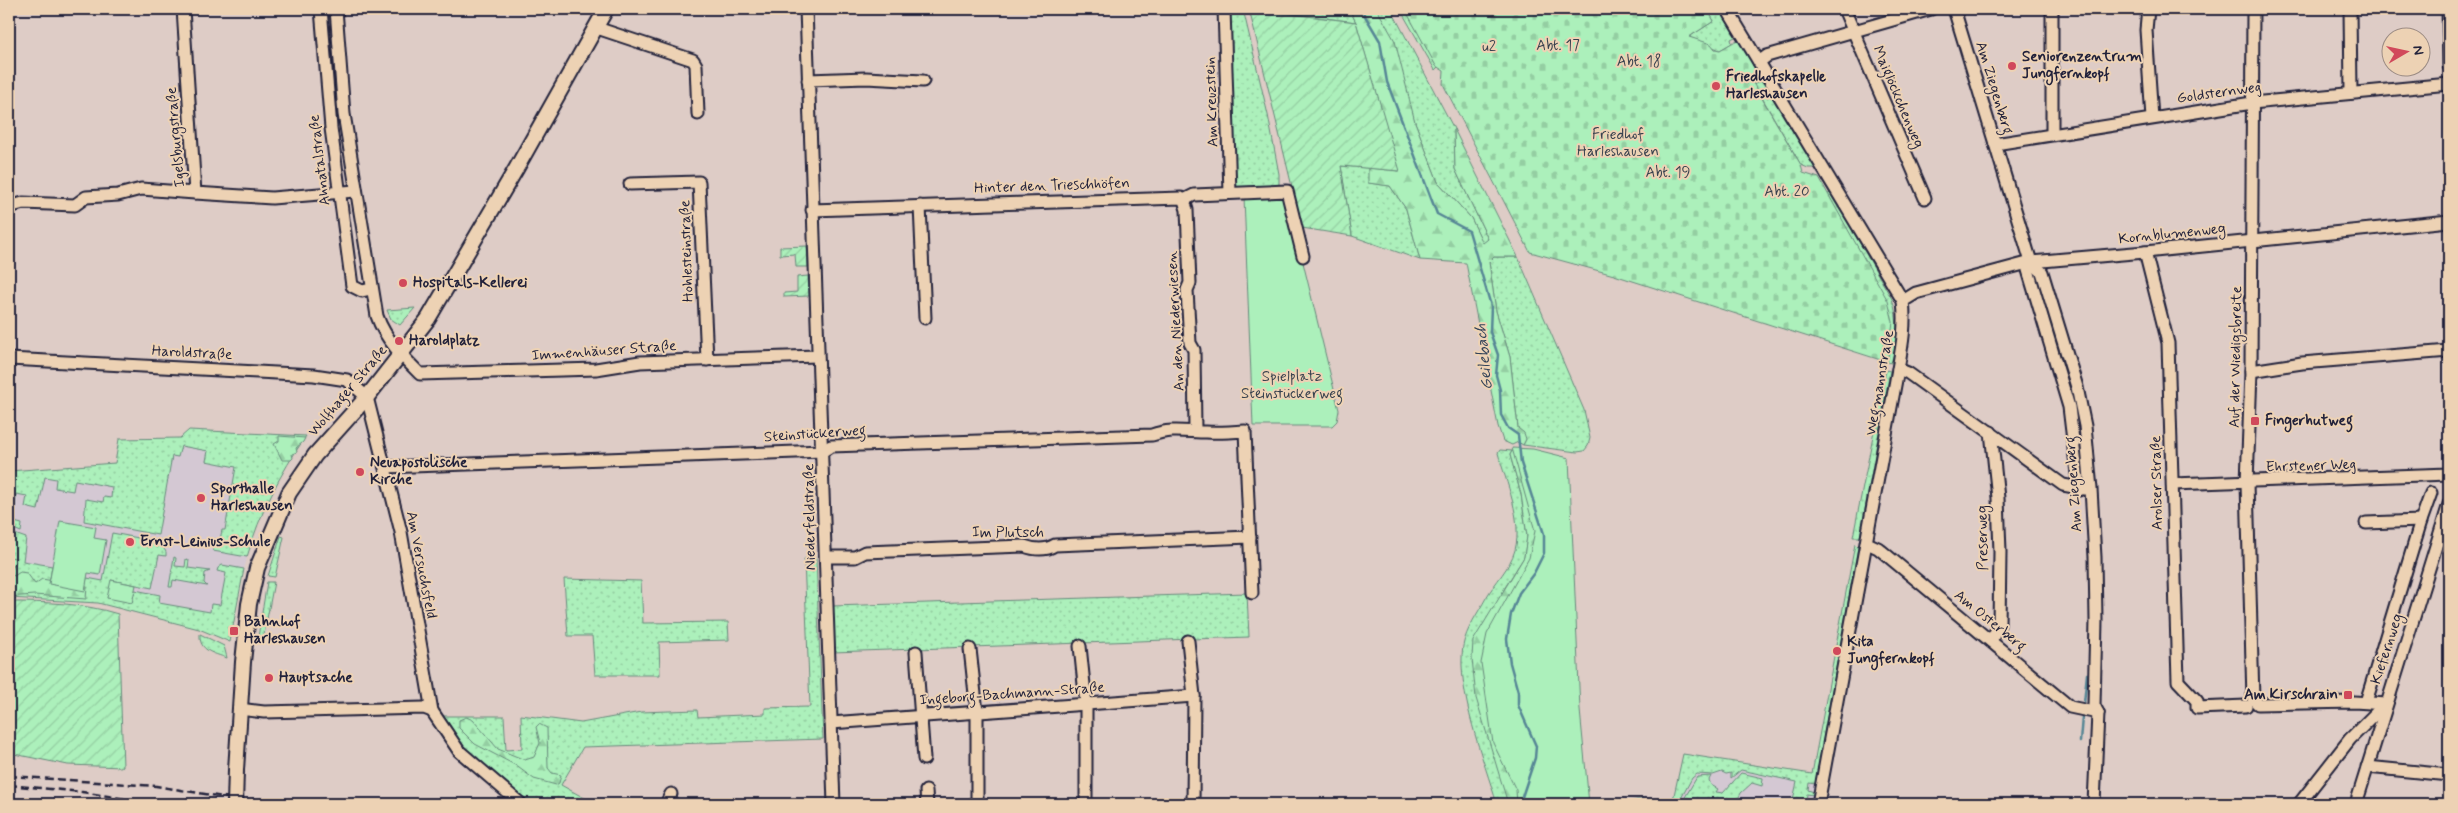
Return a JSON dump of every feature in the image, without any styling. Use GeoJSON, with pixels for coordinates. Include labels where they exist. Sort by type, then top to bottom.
{"type":"FeatureCollection","features":[{"type":"Feature","properties":{"kind":"main road","name":"Wolfhager Straße"},"geometry":{"type":"LineString","coordinates":[[235,804],[240,709],[249,604],[257,568],[289,493],[315,455],[367,397],[401,355],[447,290],[597,28],[606,9]]}},
{"type":"Feature","properties":{"kind":"street","name":"Igelsburgstraße"},"geometry":{"type":"LineString","coordinates":[[183,9],[195,193],[272,198],[339,194],[356,191]]}},
{"type":"Feature","properties":{"kind":"street","name":"Ahnatalstraße"},"geometry":{"type":"LineString","coordinates":[[321,9],[331,128],[352,286],[362,291],[371,289]]}},
{"type":"Feature","properties":{"kind":"street","name":"Ahnatalstraße"},"geometry":{"type":"LineString","coordinates":[[336,9],[344,114],[371,289],[381,327],[401,355]]}},
{"type":"Feature","properties":{"kind":"street","name":"Niederfeldstraße"},"geometry":{"type":"LineString","coordinates":[[806,9],[834,804]]}},
{"type":"Feature","properties":{"kind":"street","name":"Am Kreuzstein"},"geometry":{"type":"LineString","coordinates":[[1224,9],[1230,194]]}},
{"type":"Feature","properties":{"kind":"street","name":"Wegmannstraße"},"geometry":{"type":"LineString","coordinates":[[1727,9],[1903,301],[1904,328],[1898,369],[1818,804]]}},
{"type":"Feature","properties":{"kind":"street","name":"Maiglöckchenweg"},"geometry":{"type":"LineString","coordinates":[[1844,9],[1925,198]]}},
{"type":"Feature","properties":{"kind":"street"},"geometry":{"type":"LineString","coordinates":[[1759,62],[1767,56],[1931,9]]}},
{"type":"Feature","properties":{"kind":"street","name":"Am Ziegenberg"},"geometry":{"type":"LineString","coordinates":[[1954,9],[2031,262],[2042,272],[2081,403],[2091,489],[2096,621],[2094,705],[2098,712],[2094,804]]}},
{"type":"Feature","properties":{"kind":"street"},"geometry":{"type":"LineString","coordinates":[[2052,9],[2052,134]]}},
{"type":"Feature","properties":{"kind":"street"},"geometry":{"type":"LineString","coordinates":[[2148,9],[2146,30],[2152,118]]}},
{"type":"Feature","properties":{"kind":"street","name":"Auf der Wiedigsbreite"},"geometry":{"type":"LineString","coordinates":[[2252,705],[2248,483],[2251,371],[2253,9]]}},
{"type":"Feature","properties":{"kind":"street"},"geometry":{"type":"LineString","coordinates":[[2350,9],[2351,93]]}},
{"type":"Feature","properties":{"kind":"street"},"geometry":{"type":"LineString","coordinates":[[2448,9],[2449,66]]}},
{"type":"Feature","properties":{"kind":"street"},"geometry":{"type":"LineString","coordinates":[[597,28],[693,60],[696,65],[698,114]]}},
{"type":"Feature","properties":{"kind":"street"},"geometry":{"type":"LineString","coordinates":[[808,80],[866,78],[923,81]]}},
{"type":"Feature","properties":{"kind":"street","name":"Goldsternweg"},"geometry":{"type":"LineString","coordinates":[[1995,144],[2252,103],[2449,84]]}},
{"type":"Feature","properties":{"kind":"street","name":"Hohlesteinstraße"},"geometry":{"type":"LineString","coordinates":[[630,184],[699,182],[707,360]]}},
{"type":"Feature","properties":{"kind":"street"},"geometry":{"type":"LineString","coordinates":[[9,207],[23,203],[76,205],[86,197],[118,194],[140,189],[195,193]]}},
{"type":"Feature","properties":{"kind":"street","name":"Hinter den Trieschhöfen"},"geometry":{"type":"LineString","coordinates":[[812,210],[1177,196],[1185,205],[1194,195],[1287,191],[1303,256]]}},
{"type":"Feature","properties":{"kind":"street","name":"An den Niederwiesen"},"geometry":{"type":"LineString","coordinates":[[1185,205],[1190,283],[1187,290],[1190,343],[1194,350],[1195,430]]}},
{"type":"Feature","properties":{"kind":"street"},"geometry":{"type":"LineString","coordinates":[[920,206],[925,318]]}},
{"type":"Feature","properties":{"kind":"street","name":"Kornblumenweg"},"geometry":{"type":"LineString","coordinates":[[1903,301],[1916,293],[2031,262],[2449,221]]}},
{"type":"Feature","properties":{"kind":"street","name":"Arolser Straße"},"geometry":{"type":"LineString","coordinates":[[2145,252],[2168,343],[2178,682],[2197,702],[2197,708],[2252,705]]}},
{"type":"Feature","properties":{"kind":"street","name":"Am Ziegenberg"},"geometry":{"type":"LineString","coordinates":[[2031,262],[2028,270],[2069,407],[2079,490]]}},
{"type":"Feature","properties":{"kind":"street"},"geometry":{"type":"LineString","coordinates":[[2251,371],[2311,363],[2449,351]]}},
{"type":"Feature","properties":{"kind":"street","name":"Immenhäuser Straße"},"geometry":{"type":"LineString","coordinates":[[401,355],[420,374],[596,369],[640,362],[817,356]]}},
{"type":"Feature","properties":{"kind":"street","name":"Haroldstraße"},"geometry":{"type":"LineString","coordinates":[[9,359],[314,375],[347,380],[367,397]]}},
{"type":"Feature","properties":{"kind":"street"},"geometry":{"type":"LineString","coordinates":[[1898,369],[1908,373],[2063,484],[2079,490],[2091,489]]}},
{"type":"Feature","properties":{"kind":"street","name":"Am Versuchsfeld"},"geometry":{"type":"LineString","coordinates":[[367,397],[386,467],[402,542],[432,710]]}},
{"type":"Feature","properties":{"kind":"street","name":"Steinstückerweg"},"geometry":{"type":"LineString","coordinates":[[386,467],[823,451],[832,446],[1152,435],[1160,432],[1195,430],[1203,432],[1245,432],[1250,537]]}},
{"type":"Feature","properties":{"kind":"street","name":"Preserweg"},"geometry":{"type":"LineString","coordinates":[[1991,432],[1998,498],[2000,552],[1998,625],[1991,641]]}},
{"type":"Feature","properties":{"kind":"street","name":"Ehrstener Weg"},"geometry":{"type":"LineString","coordinates":[[2173,484],[2248,483],[2449,474]]}},
{"type":"Feature","properties":{"kind":"street"},"geometry":{"type":"LineString","coordinates":[[2366,702],[2431,493]]}},
{"type":"Feature","properties":{"kind":"street","name":"Kiefernweg"},"geometry":{"type":"LineString","coordinates":[[2356,804],[2449,504]]}},
{"type":"Feature","properties":{"kind":"street"},"geometry":{"type":"LineString","coordinates":[[2366,523],[2421,521]]}},
{"type":"Feature","properties":{"kind":"street"},"geometry":{"type":"LineString","coordinates":[[1250,537],[1252,593]]}},
{"type":"Feature","properties":{"kind":"street","name":"Im Plutsch"},"geometry":{"type":"LineString","coordinates":[[826,557],[855,557],[865,552],[1024,546],[1034,550],[1049,549],[1055,545],[1250,537]]}},
{"type":"Feature","properties":{"kind":"street","name":"Am Osterberg"},"geometry":{"type":"LineString","coordinates":[[1867,543],[1878,548],[2070,707],[2098,712]]}},
{"type":"Feature","properties":{"kind":"street"},"geometry":{"type":"LineString","coordinates":[[1188,641],[1194,696],[1194,804]]}},
{"type":"Feature","properties":{"kind":"street"},"geometry":{"type":"LineString","coordinates":[[1080,646],[1086,704],[1086,804]]}},
{"type":"Feature","properties":{"kind":"street"},"geometry":{"type":"LineString","coordinates":[[970,649],[977,712],[977,804]]}},
{"type":"Feature","properties":{"kind":"street"},"geometry":{"type":"LineString","coordinates":[[916,652],[924,759]]}},
{"type":"Feature","properties":{"kind":"street","name":"Ingeborg-Bachmann-Straße"},"geometry":{"type":"LineString","coordinates":[[831,723],[1194,696]]}},
{"type":"Feature","properties":{"kind":"street"},"geometry":{"type":"LineString","coordinates":[[2252,705],[2366,702],[2386,704]]}},
{"type":"Feature","properties":{"kind":"street"},"geometry":{"type":"LineString","coordinates":[[2299,804],[2350,739],[2386,704]]}},
{"type":"Feature","properties":{"kind":"street"},"geometry":{"type":"LineString","coordinates":[[240,709],[254,712],[424,708],[432,710],[459,751],[521,804]]}},
{"type":"Feature","properties":{"kind":"street"},"geometry":{"type":"LineString","coordinates":[[2367,767],[2449,774]]}},
{"type":"Feature","properties":{"kind":"street"},"geometry":{"type":"LineString","coordinates":[[926,791],[927,804]]}},
{"type":"Feature","properties":{"kind":"street"},"geometry":{"type":"LineString","coordinates":[[666,804],[671,794]]}},
{"type":"Feature","properties":{"kind":"shaded area","name":"Ernst-Leinius-Schule"},"geometry":{"type":"Polygon","coordinates":[[[189,430],[306,436],[282,472],[256,527],[244,569],[230,642],[199,629],[98,603],[9,598],[9,471],[115,463],[119,439],[180,438],[189,430]]]}},
{"type":"Feature","properties":{"kind":"shaded area","name":"Kita Jungfernkopf"},"geometry":{"type":"Polygon","coordinates":[[[1855,544],[1858,547],[1811,804],[1632,804],[1637,800],[1673,800],[1683,754],[1812,774],[1855,544]]]}},
{"type":"Feature","properties":{"kind":"green space"},"geometry":{"type":"Polygon","coordinates":[[[1228,9],[1243,9],[1268,115],[1279,174],[1279,184],[1263,190],[1246,190],[1235,187],[1228,9]]]}},
{"type":"Feature","properties":{"kind":"green space"},"geometry":{"type":"Polygon","coordinates":[[[1249,9],[1356,22],[1400,171],[1341,166],[1352,236],[1302,228],[1249,9]]]}},
{"type":"Feature","properties":{"kind":"green space"},"geometry":{"type":"Polygon","coordinates":[[[1255,9],[1349,9],[1356,22],[1255,9]]]}},
{"type":"Feature","properties":{"kind":"green space"},"geometry":{"type":"Polygon","coordinates":[[[1349,9],[1377,9],[1395,41],[1415,122],[1438,182],[1471,218],[1483,243],[1488,239],[1455,169],[1454,129],[1518,257],[1494,257],[1489,262],[1496,311],[1510,357],[1518,428],[1524,433],[1526,439],[1523,445],[1518,442],[1512,445],[1503,441],[1498,426],[1466,263],[1420,260],[1406,209],[1390,186],[1368,183],[1368,168],[1399,171],[1356,22],[1349,9]]]}},
{"type":"Feature","properties":{"kind":"green space"},"geometry":{"type":"Polygon","coordinates":[[[1377,9],[1391,9],[1454,129],[1455,169],[1488,239],[1483,244],[1471,218],[1438,182],[1415,122],[1377,9]]]}},
{"type":"Feature","properties":{"kind":"green space"},"geometry":{"type":"Polygon","coordinates":[[[1400,9],[1405,9],[1438,67],[1435,70],[1400,9]]]}},
{"type":"Feature","properties":{"kind":"green space","name":"Friedhof Harleshausen"},"geometry":{"type":"Polygon","coordinates":[[[1405,9],[1707,9],[1714,21],[1689,37],[1711,44],[1715,49],[1720,50],[1739,39],[1764,81],[1753,83],[1801,165],[1803,173],[1819,178],[1888,301],[1893,322],[1887,362],[1614,275],[1530,252],[1443,84],[1444,71],[1436,66],[1405,9]]]}},
{"type":"Feature","properties":{"kind":"green space"},"geometry":{"type":"Polygon","coordinates":[[[1707,9],[1720,9],[1737,36],[1731,39],[1732,43],[1720,50],[1689,37],[1714,21],[1707,9]]]}},
{"type":"Feature","properties":{"kind":"green space"},"geometry":{"type":"Polygon","coordinates":[[[1764,81],[1816,168],[1808,168],[1801,165],[1753,82],[1764,81]]]}},
{"type":"Feature","properties":{"kind":"green space"},"geometry":{"type":"Polygon","coordinates":[[[1341,166],[1368,168],[1369,183],[1390,186],[1406,209],[1420,260],[1352,236],[1341,166]]]}},
{"type":"Feature","properties":{"kind":"green space"},"geometry":{"type":"Polygon","coordinates":[[[1831,193],[1892,299],[1897,331],[1891,363],[1887,362],[1892,333],[1890,309],[1828,194],[1831,193]]]}},
{"type":"Feature","properties":{"kind":"green space","name":"Spielplatz Steinstückerweg"},"geometry":{"type":"Polygon","coordinates":[[[1283,196],[1288,201],[1339,410],[1337,421],[1332,426],[1253,426],[1244,197],[1283,196]]]}},
{"type":"Feature","properties":{"kind":"green space"},"geometry":{"type":"Polygon","coordinates":[[[807,246],[808,267],[796,267],[795,254],[780,255],[780,247],[807,246]]]}},
{"type":"Feature","properties":{"kind":"green space"},"geometry":{"type":"Polygon","coordinates":[[[1494,257],[1518,257],[1584,410],[1590,438],[1588,446],[1584,451],[1577,452],[1523,445],[1526,439],[1518,429],[1510,357],[1496,311],[1489,262],[1494,257]]]}},
{"type":"Feature","properties":{"kind":"green space"},"geometry":{"type":"Polygon","coordinates":[[[2037,271],[2077,404],[2087,483],[2082,484],[2032,272],[2037,271]]]}},
{"type":"Feature","properties":{"kind":"green space"},"geometry":{"type":"Polygon","coordinates":[[[808,276],[809,296],[784,297],[784,293],[797,292],[797,277],[808,276]]]}},
{"type":"Feature","properties":{"kind":"green space"},"geometry":{"type":"Polygon","coordinates":[[[415,308],[400,325],[391,319],[387,310],[415,308]]]}},
{"type":"Feature","properties":{"kind":"green space"},"geometry":{"type":"Polygon","coordinates":[[[1886,370],[1890,371],[1860,537],[1853,537],[1886,370]]]}},
{"type":"Feature","properties":{"kind":"green space"},"geometry":{"type":"Polygon","coordinates":[[[189,430],[306,436],[272,494],[258,524],[247,557],[213,551],[215,539],[220,540],[222,530],[225,530],[236,467],[206,461],[208,451],[181,446],[178,457],[172,456],[158,535],[84,521],[86,499],[103,502],[104,497],[111,498],[112,487],[75,480],[73,491],[55,488],[56,479],[45,477],[38,510],[25,507],[27,496],[16,494],[14,522],[22,524],[21,532],[9,527],[9,471],[115,463],[119,439],[180,438],[189,430]]]}},
{"type":"Feature","properties":{"kind":"green space"},"geometry":{"type":"Polygon","coordinates":[[[279,436],[305,438],[296,448],[297,452],[292,454],[293,458],[291,460],[282,460],[274,444],[279,441],[279,436]]]}},
{"type":"Feature","properties":{"kind":"green space"},"geometry":{"type":"Polygon","coordinates":[[[1512,448],[1533,449],[1569,458],[1580,710],[1589,804],[1517,804],[1516,790],[1493,743],[1481,663],[1487,634],[1529,558],[1535,531],[1512,448]]]}},
{"type":"Feature","properties":{"kind":"green space"},"geometry":{"type":"Polygon","coordinates":[[[1500,450],[1512,451],[1510,455],[1521,494],[1527,537],[1524,557],[1504,589],[1508,804],[1497,804],[1472,725],[1467,704],[1462,664],[1463,646],[1469,627],[1510,563],[1515,550],[1517,526],[1509,489],[1498,453],[1500,450]]]}},
{"type":"Feature","properties":{"kind":"green space"},"geometry":{"type":"Polygon","coordinates":[[[1512,451],[1518,453],[1548,529],[1527,804],[1508,804],[1476,698],[1472,658],[1473,641],[1524,557],[1527,536],[1521,494],[1510,455],[1512,451]]]}},
{"type":"Feature","properties":{"kind":"green space"},"geometry":{"type":"Polygon","coordinates":[[[60,521],[96,527],[94,538],[106,540],[100,575],[88,573],[85,591],[49,584],[60,521]]]}},
{"type":"Feature","properties":{"kind":"green space"},"geometry":{"type":"Polygon","coordinates":[[[9,532],[26,538],[23,561],[52,566],[49,584],[85,590],[87,578],[103,581],[112,533],[160,542],[166,552],[166,556],[159,555],[152,588],[111,580],[132,603],[135,590],[160,595],[159,603],[210,612],[211,604],[220,605],[226,573],[217,571],[218,568],[222,565],[244,569],[230,642],[199,629],[98,603],[9,598],[9,532]]]}},
{"type":"Feature","properties":{"kind":"green space"},"geometry":{"type":"Polygon","coordinates":[[[281,536],[284,537],[275,577],[268,576],[281,536]]]}},
{"type":"Feature","properties":{"kind":"green space"},"geometry":{"type":"Polygon","coordinates":[[[1855,544],[1858,547],[1815,784],[1809,783],[1808,790],[1814,792],[1813,795],[1807,794],[1806,802],[1811,804],[1792,804],[1797,782],[1741,770],[1731,778],[1731,773],[1697,774],[1692,778],[1678,804],[1621,804],[1637,800],[1673,800],[1683,754],[1812,774],[1855,544]]]}},
{"type":"Feature","properties":{"kind":"green space"},"geometry":{"type":"Polygon","coordinates":[[[9,557],[15,558],[16,561],[10,573],[14,576],[20,572],[27,573],[35,584],[42,579],[87,587],[86,599],[34,595],[9,597],[9,557]]]}},
{"type":"Feature","properties":{"kind":"green space"},"geometry":{"type":"Polygon","coordinates":[[[174,557],[176,558],[175,566],[185,567],[186,559],[189,560],[188,568],[210,571],[205,573],[204,583],[207,586],[173,580],[172,587],[169,587],[174,557]]]}},
{"type":"Feature","properties":{"kind":"green space"},"geometry":{"type":"Polygon","coordinates":[[[816,558],[823,739],[583,747],[561,785],[588,800],[586,804],[530,803],[465,749],[441,716],[504,716],[506,750],[522,749],[521,715],[581,723],[641,712],[697,710],[698,717],[765,714],[765,708],[810,707],[804,559],[816,558]]]}},
{"type":"Feature","properties":{"kind":"green space"},"geometry":{"type":"Polygon","coordinates":[[[564,579],[641,581],[643,623],[728,622],[729,640],[659,642],[660,675],[595,675],[592,636],[568,636],[564,579]]]}},
{"type":"Feature","properties":{"kind":"green space"},"geometry":{"type":"Polygon","coordinates":[[[111,580],[136,585],[132,603],[107,598],[111,580]]]}},
{"type":"Feature","properties":{"kind":"green space"},"geometry":{"type":"Polygon","coordinates":[[[267,582],[274,582],[263,640],[258,637],[267,582]]]}},
{"type":"Feature","properties":{"kind":"green space"},"geometry":{"type":"Polygon","coordinates":[[[1247,593],[1249,637],[833,652],[832,606],[1247,593]]]}},
{"type":"Feature","properties":{"kind":"green space"},"geometry":{"type":"Polygon","coordinates":[[[9,602],[77,605],[118,614],[123,767],[68,765],[9,753],[9,602]]]}},
{"type":"Feature","properties":{"kind":"green space"},"geometry":{"type":"Polygon","coordinates":[[[200,634],[224,646],[227,658],[204,648],[200,640],[200,634]]]}},
{"type":"Feature","properties":{"kind":"green space"},"geometry":{"type":"Polygon","coordinates":[[[466,717],[473,720],[498,749],[525,760],[534,757],[540,743],[536,727],[539,724],[547,728],[548,768],[552,773],[561,775],[559,783],[556,785],[534,779],[515,765],[475,744],[459,728],[459,720],[466,717]]]}},
{"type":"Feature","properties":{"kind":"green space"},"geometry":{"type":"Polygon","coordinates":[[[1741,773],[1763,778],[1762,786],[1752,783],[1741,793],[1738,799],[1752,804],[1681,804],[1697,777],[1711,776],[1709,780],[1711,785],[1718,789],[1716,792],[1723,793],[1741,773]]]}},
{"type":"Feature","properties":{"kind":"waterway","name":"Geilebach"},"geometry":{"type":"LineString","coordinates":[[1361,9],[1380,41],[1387,82],[1437,214],[1469,231],[1491,306],[1490,332],[1498,355],[1496,375],[1500,390],[1501,415],[1508,428],[1518,435],[1521,463],[1544,534],[1544,553],[1534,573],[1519,593],[1511,614],[1507,639],[1510,663],[1518,692],[1518,705],[1536,746],[1535,758],[1522,797],[1523,804]]}},
{"type":"Feature","properties":{"kind":"waterway"},"geometry":{"type":"LineString","coordinates":[[2084,703],[2087,674]]}},
{"type":"Feature","properties":{"kind":"waterway"},"geometry":{"type":"LineString","coordinates":[[2080,742],[2082,717]]}},
{"type":"Feature","properties":{"kind":"railway"},"geometry":{"type":"LineString","coordinates":[[9,776],[156,786],[266,804]]}},
{"type":"Feature","properties":{"kind":"railway"},"geometry":{"type":"LineString","coordinates":[[9,785],[82,792],[157,804]]}},
{"type":"Feature","properties":{"kind":"place","name":"Seniorenzentrum Jungfernkopf"},"geometry":{"type":"Point","coordinates":[2012,66]}},
{"type":"Feature","properties":{"kind":"place","name":"Friedhofskapelle Harleshausen"},"geometry":{"type":"Point","coordinates":[1716,86]}},
{"type":"Feature","properties":{"kind":"place","name":"Hospitals-Kellerei"},"geometry":{"type":"Point","coordinates":[403,283]}},
{"type":"Feature","properties":{"kind":"place","name":"Haroldplatz"},"geometry":{"type":"Point","coordinates":[399,341]}},
{"type":"Feature","properties":{"kind":"place","name":"Fingerhutweg"},"geometry":{"type":"Point","coordinates":[2255,421]}},
{"type":"Feature","properties":{"kind":"place","name":"Neuapostolische Kirche"},"geometry":{"type":"Point","coordinates":[360,472]}},
{"type":"Feature","properties":{"kind":"place","name":"Sporthalle Harleshausen"},"geometry":{"type":"Point","coordinates":[201,498]}},
{"type":"Feature","properties":{"kind":"place","name":"Ernst-Leinius-Schule"},"geometry":{"type":"Point","coordinates":[130,542]}},
{"type":"Feature","properties":{"kind":"place","name":"Bahnhof Harleshausen"},"geometry":{"type":"Point","coordinates":[234,631]}},
{"type":"Feature","properties":{"kind":"place","name":"Kita Jungfernkopf"},"geometry":{"type":"Point","coordinates":[1837,651]}},
{"type":"Feature","properties":{"kind":"place","name":"Hauptsache"},"geometry":{"type":"Point","coordinates":[269,678]}},
{"type":"Feature","properties":{"kind":"place","name":"Am Kirschrain"},"geometry":{"type":"Point","coordinates":[2348,695]}},
{"type":"Feature","properties":{"kind":"park label","name":"Abt. 17"},"geometry":{"type":"Point","coordinates":[1558,46]}},
{"type":"Feature","properties":{"kind":"park label","name":"u2"},"geometry":{"type":"Point","coordinates":[1489,47]}},
{"type":"Feature","properties":{"kind":"park label","name":"Abt. 18"},"geometry":{"type":"Point","coordinates":[1639,62]}},
{"type":"Feature","properties":{"kind":"park label","name":"Abt. 19"},"geometry":{"type":"Point","coordinates":[1668,173]}},
{"type":"Feature","properties":{"kind":"park label","name":"Abt. 20"},"geometry":{"type":"Point","coordinates":[1787,192]}}]}
